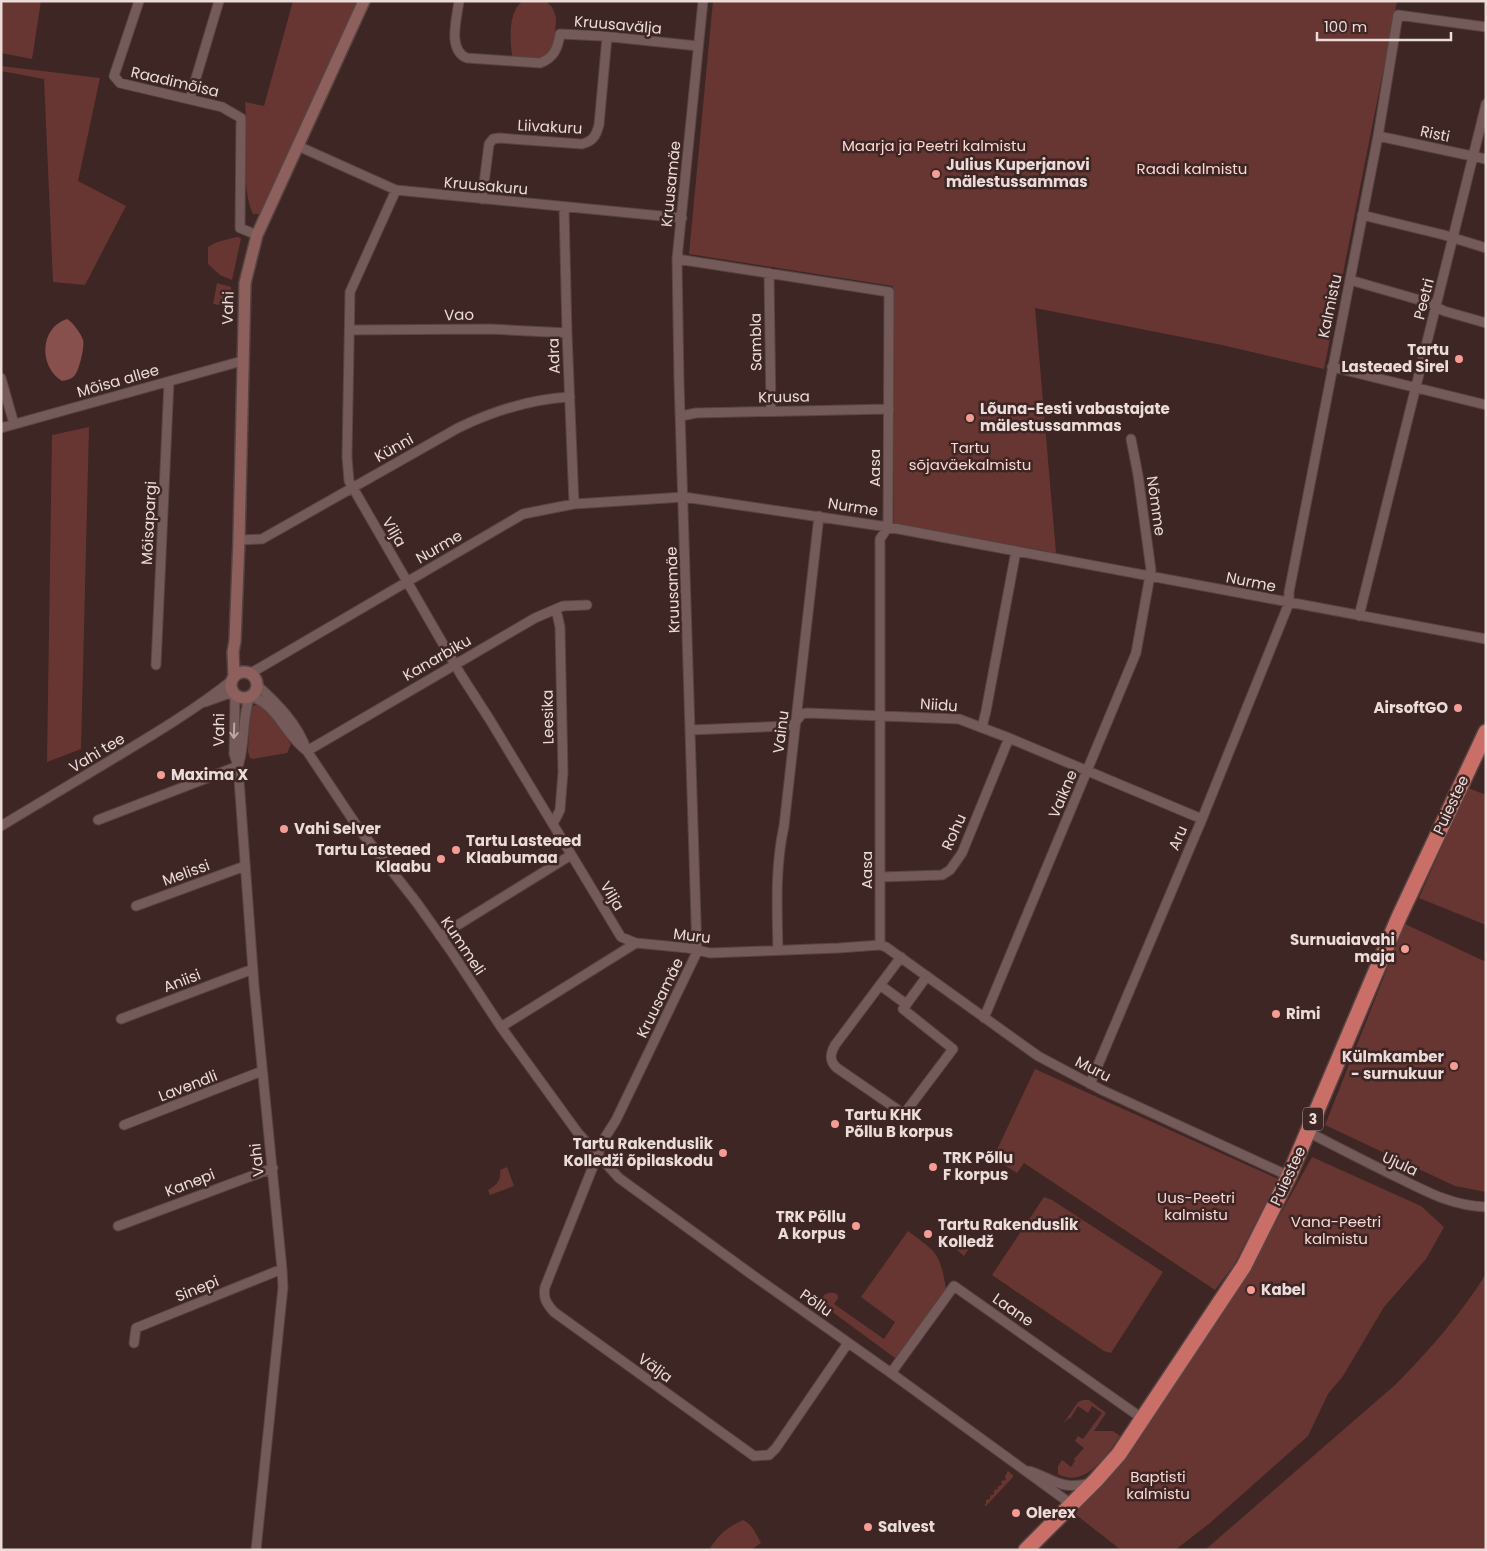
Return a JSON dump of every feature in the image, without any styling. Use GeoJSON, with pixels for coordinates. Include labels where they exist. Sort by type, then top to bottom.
{"type":"FeatureCollection","features":[{"type":"Feature","properties":{"kind":"highway","name":"Puiestee"},"geometry":{"type":"LineString","coordinates":[[1071,1504],[1119,1454],[1244,1266],[1289,1176],[1399,917],[1486,732]]}},
{"type":"Feature","properties":{"kind":"highway","name":"3"},"geometry":{"type":"LineString","coordinates":[[1026,1550],[1071,1504]]}},
{"type":"Feature","properties":{"kind":"street","name":"Raadimõisa"},"geometry":{"type":"LineString","coordinates":[[139,1],[114,76],[120,83],[222,107],[240,118],[240,228],[257,235]]}},
{"type":"Feature","properties":{"kind":"street"},"geometry":{"type":"LineString","coordinates":[[190,98],[219,1]]}},
{"type":"Feature","properties":{"kind":"street","name":"Vahi"},"geometry":{"type":"LineString","coordinates":[[233,678],[239,540],[244,289],[257,235],[364,1]]}},
{"type":"Feature","properties":{"kind":"street","name":"Kruusavälja"},"geometry":{"type":"LineString","coordinates":[[459,1],[454,44],[458,53],[467,58],[540,63],[554,55],[559,44],[560,34],[698,46]]}},
{"type":"Feature","properties":{"kind":"street","name":"Kruusamäe"},"geometry":{"type":"LineString","coordinates":[[598,1156],[697,950],[680,416],[677,258],[703,1]]}},
{"type":"Feature","properties":{"kind":"street","name":"Kalmistu"},"geometry":{"type":"LineString","coordinates":[[1289,602],[1289,592],[1378,136],[1398,15],[1486,27]]}},
{"type":"Feature","properties":{"kind":"street","name":"Liivakuru"},"geometry":{"type":"LineString","coordinates":[[482,199],[489,144],[493,140],[499,138],[582,144],[591,142],[599,124],[607,37]]}},
{"type":"Feature","properties":{"kind":"street","name":"Peetri"},"geometry":{"type":"LineString","coordinates":[[1359,616],[1486,104]]}},
{"type":"Feature","properties":{"kind":"street","name":"Risti"},"geometry":{"type":"LineString","coordinates":[[1378,136],[1486,159]]}},
{"type":"Feature","properties":{"kind":"street","name":"Kruusakuru"},"geometry":{"type":"LineString","coordinates":[[298,146],[396,190],[682,218]]}},
{"type":"Feature","properties":{"kind":"street","name":"Vilja"},"geometry":{"type":"LineString","coordinates":[[396,190],[350,292],[347,457],[349,481],[454,664],[621,937],[636,943]]}},
{"type":"Feature","properties":{"kind":"street","name":"Adra"},"geometry":{"type":"LineString","coordinates":[[564,207],[574,504]]}},
{"type":"Feature","properties":{"kind":"street"},"geometry":{"type":"LineString","coordinates":[[1362,215],[1486,248]]}},
{"type":"Feature","properties":{"kind":"street","name":"Aasa"},"geometry":{"type":"LineString","coordinates":[[677,258],[889,292],[888,526],[880,539],[880,945]]}},
{"type":"Feature","properties":{"kind":"street","name":"Sambla"},"geometry":{"type":"LineString","coordinates":[[769,273],[771,411]]}},
{"type":"Feature","properties":{"kind":"street"},"geometry":{"type":"LineString","coordinates":[[1350,280],[1486,324]]}},
{"type":"Feature","properties":{"kind":"street","name":"Vao"},"geometry":{"type":"LineString","coordinates":[[350,330],[490,329],[567,333]]}},
{"type":"Feature","properties":{"kind":"street","name":"Mõisa allee"},"geometry":{"type":"LineString","coordinates":[[1,428],[242,361]]}},
{"type":"Feature","properties":{"kind":"street"},"geometry":{"type":"LineString","coordinates":[[1332,367],[1486,405]]}},
{"type":"Feature","properties":{"kind":"street"},"geometry":{"type":"LineString","coordinates":[[1,378],[14,424]]}},
{"type":"Feature","properties":{"kind":"street","name":"Mõisapargi"},"geometry":{"type":"LineString","coordinates":[[156,665],[168,382]]}},
{"type":"Feature","properties":{"kind":"street","name":"Künni"},"geometry":{"type":"LineString","coordinates":[[239,540],[262,539],[458,428],[488,414],[523,404],[570,397]]}},
{"type":"Feature","properties":{"kind":"street","name":"Kruusa"},"geometry":{"type":"LineString","coordinates":[[680,416],[696,413],[889,408]]}},
{"type":"Feature","properties":{"kind":"street","name":"Nõmme"},"geometry":{"type":"LineString","coordinates":[[1131,438],[1138,475],[1151,577]]}},
{"type":"Feature","properties":{"kind":"street","name":"Nurme"},"geometry":{"type":"LineString","coordinates":[[249,672],[523,514],[574,504],[684,497],[888,526],[1486,639]]}},
{"type":"Feature","properties":{"kind":"street","name":"Vainu"},"geometry":{"type":"LineString","coordinates":[[778,950],[777,883],[779,856],[797,720],[819,516]]}},
{"type":"Feature","properties":{"kind":"street"},"geometry":{"type":"LineString","coordinates":[[982,727],[1016,551]]}},
{"type":"Feature","properties":{"kind":"street","name":"Vaikne"},"geometry":{"type":"LineString","coordinates":[[984,1018],[1136,653],[1151,577]]}},
{"type":"Feature","properties":{"kind":"street","name":"Aru"},"geometry":{"type":"LineString","coordinates":[[1090,1084],[1202,819],[1289,602]]}},
{"type":"Feature","properties":{"kind":"street","name":"Kanarbiku"},"geometry":{"type":"LineString","coordinates":[[307,751],[535,618],[563,606],[587,605]]}},
{"type":"Feature","properties":{"kind":"street","name":"Leesika"},"geometry":{"type":"LineString","coordinates":[[552,823],[560,810],[563,772],[560,627],[556,609]]}},
{"type":"Feature","properties":{"kind":"street","name":"Vahi"},"geometry":{"type":"LineString","coordinates":[[235,642],[240,659],[249,672]]}},
{"type":"Feature","properties":{"kind":"street"},"geometry":{"type":"LineString","coordinates":[[249,672],[255,676],[257,685],[255,692],[250,696],[242,698],[236,695],[232,689],[233,678],[238,673],[249,672]]}},
{"type":"Feature","properties":{"kind":"street","name":"Vahi tee"},"geometry":{"type":"LineString","coordinates":[[205,702],[233,678]]}},
{"type":"Feature","properties":{"kind":"street","name":"Kummeli"},"geometry":{"type":"LineString","coordinates":[[257,685],[284,711],[304,740],[307,751]]}},
{"type":"Feature","properties":{"kind":"street","name":"Vahi tee"},"geometry":{"type":"LineString","coordinates":[[1,826],[205,702],[227,694],[236,695]]}},
{"type":"Feature","properties":{"kind":"street","name":"Vahi"},"geometry":{"type":"LineString","coordinates":[[236,695],[234,754],[238,766],[253,968],[283,1287],[256,1550]]}},
{"type":"Feature","properties":{"kind":"street","name":"Vahi"},"geometry":{"type":"LineString","coordinates":[[238,766],[242,755],[246,706],[250,696]]}},
{"type":"Feature","properties":{"kind":"street","name":"Kummeli"},"geometry":{"type":"LineString","coordinates":[[250,696],[259,699],[269,706],[298,744],[307,751],[359,829],[440,936],[501,1027],[578,1133],[598,1156]]}},
{"type":"Feature","properties":{"kind":"street","name":"Niidu"},"geometry":{"type":"LineString","coordinates":[[690,730],[793,725],[802,714],[807,713],[958,719],[1009,738],[1202,819]]}},
{"type":"Feature","properties":{"kind":"street","name":"Rohu"},"geometry":{"type":"LineString","coordinates":[[880,877],[942,875],[950,870],[962,853],[1009,738]]}},
{"type":"Feature","properties":{"kind":"street"},"geometry":{"type":"LineString","coordinates":[[98,820],[238,766]]}},
{"type":"Feature","properties":{"kind":"street"},"geometry":{"type":"LineString","coordinates":[[440,936],[572,855]]}},
{"type":"Feature","properties":{"kind":"street","name":"Melissi"},"geometry":{"type":"LineString","coordinates":[[136,906],[245,866]]}},
{"type":"Feature","properties":{"kind":"street"},"geometry":{"type":"LineString","coordinates":[[501,1027],[636,943]]}},
{"type":"Feature","properties":{"kind":"street","name":"Muru"},"geometry":{"type":"LineString","coordinates":[[636,943],[710,953],[886,946],[1038,1056],[1090,1084],[1289,1176]]}},
{"type":"Feature","properties":{"kind":"street"},"geometry":{"type":"LineString","coordinates":[[901,957],[835,1045],[831,1051],[831,1060],[837,1068],[906,1115],[953,1049],[902,1009],[927,976]]}},
{"type":"Feature","properties":{"kind":"street","name":"Aniisi"},"geometry":{"type":"LineString","coordinates":[[121,1019],[253,968]]}},
{"type":"Feature","properties":{"kind":"street"},"geometry":{"type":"LineString","coordinates":[[880,985],[906,1004]]}},
{"type":"Feature","properties":{"kind":"street","name":"Lavendli"},"geometry":{"type":"LineString","coordinates":[[124,1125],[257,1074],[263,1074]]}},
{"type":"Feature","properties":{"kind":"street","name":"Ujula"},"geometry":{"type":"LineString","coordinates":[[1308,1132],[1365,1162],[1442,1198],[1458,1204],[1486,1207]]}},
{"type":"Feature","properties":{"kind":"street","name":"Välja"},"geometry":{"type":"LineString","coordinates":[[598,1156],[545,1287],[544,1296],[546,1303],[554,1312],[754,1456],[769,1455],[776,1448],[848,1343]]}},
{"type":"Feature","properties":{"kind":"street","name":"Põllu"},"geometry":{"type":"LineString","coordinates":[[598,1156],[619,1178],[891,1372],[1071,1504]]}},
{"type":"Feature","properties":{"kind":"street","name":"Kanepi"},"geometry":{"type":"LineString","coordinates":[[118,1226],[273,1168]]}},
{"type":"Feature","properties":{"kind":"street","name":"Sinepi"},"geometry":{"type":"LineString","coordinates":[[134,1343],[136,1328],[282,1269]]}},
{"type":"Feature","properties":{"kind":"street","name":"Laane"},"geometry":{"type":"LineString","coordinates":[[891,1372],[954,1286],[1143,1419]]}},
{"type":"Feature","properties":{"kind":"street","name":"Põllu"},"geometry":{"type":"LineString","coordinates":[[1022,1469],[1066,1486],[1081,1485],[1096,1480]]}},
{"type":"Feature","properties":{"kind":"green space"},"geometry":{"type":"Polygon","coordinates":[[[1,1],[41,1],[32,59],[1,53],[1,1]]]}},
{"type":"Feature","properties":{"kind":"green space"},"geometry":{"type":"Polygon","coordinates":[[[293,1],[360,1],[264,208],[259,214],[253,214],[249,203],[246,175],[245,102],[264,106],[293,1]]]}},
{"type":"Feature","properties":{"kind":"green space"},"geometry":{"type":"Polygon","coordinates":[[[523,1],[546,1],[552,7],[556,17],[555,35],[551,52],[541,59],[513,58],[512,55],[512,18],[523,1]]]}},
{"type":"Feature","properties":{"kind":"green space","name":"Maarja ja Peetri kalmistu"},"geometry":{"type":"Polygon","coordinates":[[[713,1],[1397,1],[1324,369],[1222,345],[1035,308],[1056,553],[894,523],[893,286],[689,254],[713,1]]]}},
{"type":"Feature","properties":{"kind":"green space"},"geometry":{"type":"Polygon","coordinates":[[[1,66],[100,78],[78,181],[126,206],[85,285],[53,282],[44,79],[1,71],[1,66]]]}},
{"type":"Feature","properties":{"kind":"green space"},"geometry":{"type":"Polygon","coordinates":[[[237,237],[241,238],[232,280],[220,275],[208,264],[208,247],[217,242],[237,237]]]}},
{"type":"Feature","properties":{"kind":"green space"},"geometry":{"type":"Polygon","coordinates":[[[217,283],[231,287],[233,307],[213,304],[217,283]]]}},
{"type":"Feature","properties":{"kind":"green space"},"geometry":{"type":"Polygon","coordinates":[[[89,427],[81,749],[47,762],[52,435],[89,427]]]}},
{"type":"Feature","properties":{"kind":"green space"},"geometry":{"type":"Polygon","coordinates":[[[258,704],[264,705],[291,744],[287,753],[250,758],[248,752],[250,710],[258,704]]]}},
{"type":"Feature","properties":{"kind":"green space"},"geometry":{"type":"Polygon","coordinates":[[[1468,788],[1486,795],[1486,925],[1419,898],[1468,788]]]}},
{"type":"Feature","properties":{"kind":"green space"},"geometry":{"type":"Polygon","coordinates":[[[1405,924],[1486,962],[1486,1192],[1455,1186],[1325,1125],[1405,924]]]}},
{"type":"Feature","properties":{"kind":"green space","name":"Uus-Peetri kalmistu"},"geometry":{"type":"Polygon","coordinates":[[[1035,1069],[1278,1179],[1234,1265],[1215,1290],[1024,1163],[1017,1173],[993,1158],[1035,1069]]]}},
{"type":"Feature","properties":{"kind":"green space","name":"Vana-Peetri kalmistu"},"geometry":{"type":"Polygon","coordinates":[[[1312,1157],[1421,1206],[1444,1227],[1426,1259],[1384,1307],[1343,1376],[1328,1394],[1308,1436],[1210,1523],[1175,1550],[1121,1550],[1075,1514],[1127,1458],[1246,1276],[1312,1157]]]}},
{"type":"Feature","properties":{"kind":"green space"},"geometry":{"type":"Polygon","coordinates":[[[507,1167],[514,1186],[490,1195],[488,1190],[498,1182],[500,1170],[507,1167]]]}},
{"type":"Feature","properties":{"kind":"green space"},"geometry":{"type":"Polygon","coordinates":[[[1044,1197],[1052,1200],[1163,1272],[1111,1353],[1104,1351],[992,1275],[1044,1197]]]}},
{"type":"Feature","properties":{"kind":"green space"},"geometry":{"type":"Polygon","coordinates":[[[908,1231],[931,1249],[939,1260],[946,1288],[902,1351],[895,1358],[819,1302],[826,1294],[837,1294],[838,1298],[834,1304],[884,1339],[895,1322],[861,1297],[908,1231]]]}},
{"type":"Feature","properties":{"kind":"green space"},"geometry":{"type":"Polygon","coordinates":[[[968,1234],[975,1239],[964,1256],[957,1250],[968,1234]]]}},
{"type":"Feature","properties":{"kind":"green space"},"geometry":{"type":"Polygon","coordinates":[[[1486,1274],[1486,1550],[1205,1550],[1395,1385],[1444,1332],[1486,1274]]]}},
{"type":"Feature","properties":{"kind":"green space"},"geometry":{"type":"Polygon","coordinates":[[[1089,1400],[1106,1413],[1094,1431],[1113,1431],[1120,1436],[1109,1452],[1094,1468],[1086,1474],[1068,1477],[1058,1474],[1058,1466],[1062,1460],[1071,1467],[1075,1461],[1074,1459],[1084,1448],[1075,1441],[1078,1436],[1083,1439],[1102,1413],[1092,1406],[1088,1413],[1078,1406],[1070,1419],[1063,1424],[1078,1402],[1089,1400]]]}},
{"type":"Feature","properties":{"kind":"green space"},"geometry":{"type":"Polygon","coordinates":[[[1008,1471],[1013,1477],[986,1506],[984,1505],[986,1500],[990,1499],[990,1496],[994,1494],[994,1490],[1002,1485],[1001,1481],[1006,1480],[1005,1476],[1008,1471]]]}},
{"type":"Feature","properties":{"kind":"green space"},"geometry":{"type":"Polygon","coordinates":[[[743,1520],[752,1527],[761,1543],[751,1550],[709,1550],[723,1532],[743,1520]]]}},
{"type":"Feature","properties":{"kind":"shaded area"},"geometry":{"type":"Polygon","coordinates":[[[67,319],[74,325],[83,340],[83,348],[77,372],[71,378],[62,381],[54,375],[49,367],[45,348],[51,331],[67,319]]]}},
{"type":"Feature","properties":{"kind":"place","name":"Julius Kuperjanovi mälestussammas"},"geometry":{"type":"Point","coordinates":[936,174]}},
{"type":"Feature","properties":{"kind":"place","name":"Tartu Lasteaed Sirel"},"geometry":{"type":"Point","coordinates":[1459,359]}},
{"type":"Feature","properties":{"kind":"place","name":"Lõuna-Eesti vabastajate mälestussammas"},"geometry":{"type":"Point","coordinates":[970,418]}},
{"type":"Feature","properties":{"kind":"place","name":"AirsoftGO"},"geometry":{"type":"Point","coordinates":[1458,708]}},
{"type":"Feature","properties":{"kind":"place","name":"Maxima X"},"geometry":{"type":"Point","coordinates":[161,775]}},
{"type":"Feature","properties":{"kind":"place","name":"Vahi Selver"},"geometry":{"type":"Point","coordinates":[284,829]}},
{"type":"Feature","properties":{"kind":"place","name":"Tartu Lasteaed Klaabumaa"},"geometry":{"type":"Point","coordinates":[456,850]}},
{"type":"Feature","properties":{"kind":"place","name":"Tartu Lasteaed Klaabu"},"geometry":{"type":"Point","coordinates":[441,859]}},
{"type":"Feature","properties":{"kind":"place","name":"Surnuaiavahi maja"},"geometry":{"type":"Point","coordinates":[1405,949]}},
{"type":"Feature","properties":{"kind":"place","name":"Rimi"},"geometry":{"type":"Point","coordinates":[1276,1014]}},
{"type":"Feature","properties":{"kind":"place","name":"Külmkamber - surnukuur"},"geometry":{"type":"Point","coordinates":[1454,1066]}},
{"type":"Feature","properties":{"kind":"place","name":"Tartu KHK Põllu B korpus"},"geometry":{"type":"Point","coordinates":[835,1124]}},
{"type":"Feature","properties":{"kind":"place","name":"Tartu Rakenduslik Kolledži õpilaskodu"},"geometry":{"type":"Point","coordinates":[723,1153]}},
{"type":"Feature","properties":{"kind":"place","name":"TRK Põllu F korpus"},"geometry":{"type":"Point","coordinates":[933,1167]}},
{"type":"Feature","properties":{"kind":"place","name":"TRK Põllu A korpus"},"geometry":{"type":"Point","coordinates":[856,1226]}},
{"type":"Feature","properties":{"kind":"place","name":"Tartu Rakenduslik Kolledž"},"geometry":{"type":"Point","coordinates":[928,1234]}},
{"type":"Feature","properties":{"kind":"place","name":"Kabel"},"geometry":{"type":"Point","coordinates":[1251,1290]}},
{"type":"Feature","properties":{"kind":"place","name":"Olerex"},"geometry":{"type":"Point","coordinates":[1016,1513]}},
{"type":"Feature","properties":{"kind":"place","name":"Salvest"},"geometry":{"type":"Point","coordinates":[868,1527]}},
{"type":"Feature","properties":{"kind":"park label","name":"Raadi kalmistu"},"geometry":{"type":"Point","coordinates":[1192,169]}},
{"type":"Feature","properties":{"kind":"park label","name":"Tartu sõjaväekalmistu"},"geometry":{"type":"Point","coordinates":[970,456]}},
{"type":"Feature","properties":{"kind":"park label","name":"Baptisti kalmistu"},"geometry":{"type":"Point","coordinates":[1158,1486]}}]}
